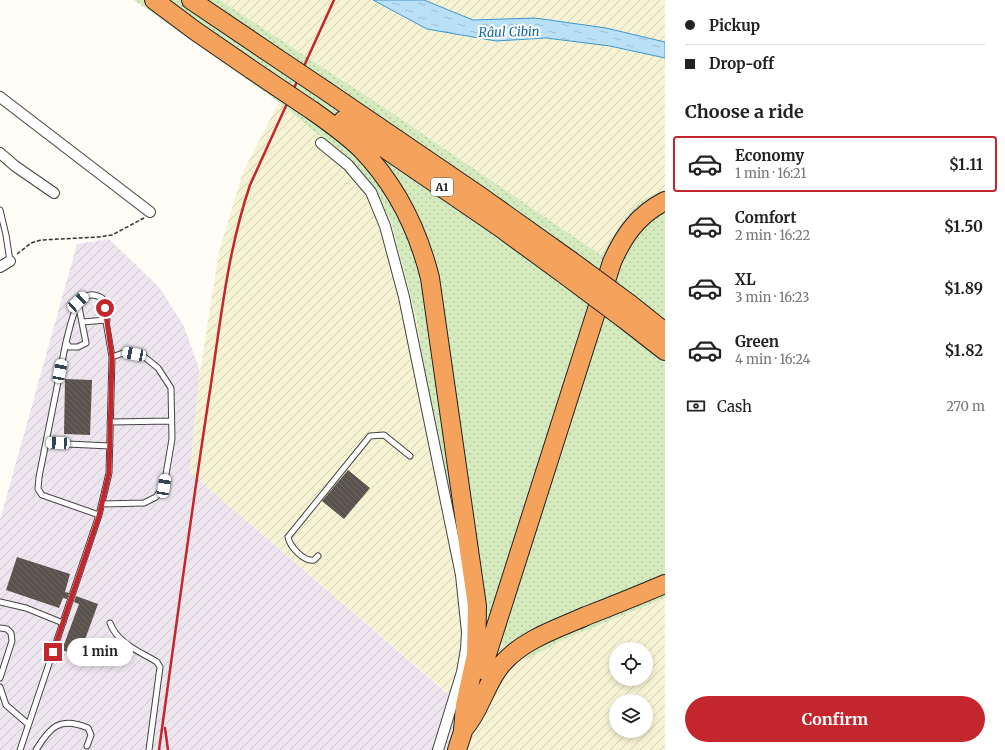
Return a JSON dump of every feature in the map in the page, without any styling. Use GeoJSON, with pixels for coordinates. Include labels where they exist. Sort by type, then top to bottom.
{"type":"FeatureCollection","features":[{"type":"Feature","properties":{"kind":"highway"},"geometry":{"type":"LineString","coordinates":[[154,0],[194,30],[261,57]]}},
{"type":"Feature","properties":{"kind":"highway","name":"A1"},"geometry":{"type":"LineString","coordinates":[[162,0],[261,57],[480,196],[665,332]]}},
{"type":"Feature","properties":{"kind":"highway","name":"A1"},"geometry":{"type":"LineString","coordinates":[[191,0],[261,57]]}},
{"type":"Feature","properties":{"kind":"highway"},"geometry":{"type":"LineString","coordinates":[[203,0],[261,57],[322,97],[387,181],[408,216],[419,240],[430,278],[477,606],[476,655],[465,706],[463,730]]}},
{"type":"Feature","properties":{"kind":"highway"},"geometry":{"type":"LineString","coordinates":[[457,750],[612,262],[631,227],[642,215],[665,201]]}},
{"type":"Feature","properties":{"kind":"highway"},"geometry":{"type":"LineString","coordinates":[[629,306],[665,322]]}},
{"type":"Feature","properties":{"kind":"highway","name":"A1"},"geometry":{"type":"LineString","coordinates":[[629,306],[665,351]]}},
{"type":"Feature","properties":{"kind":"highway"},"geometry":{"type":"LineString","coordinates":[[463,730],[476,713],[495,674],[510,656],[520,647],[542,635],[665,584]]}},
{"type":"Feature","properties":{"kind":"street"},"geometry":{"type":"LineString","coordinates":[[0,97],[150,212]]}},
{"type":"Feature","properties":{"kind":"street"},"geometry":{"type":"LineString","coordinates":[[321,143],[348,165],[372,192],[385,226],[404,297],[462,574],[467,632],[466,649],[458,686],[438,750]]}},
{"type":"Feature","properties":{"kind":"street"},"geometry":{"type":"LineString","coordinates":[[0,153],[15,166],[54,193]]}},
{"type":"Feature","properties":{"kind":"street"},"geometry":{"type":"LineString","coordinates":[[0,267],[10,261]]}},
{"type":"Feature","properties":{"kind":"lane"},"geometry":{"type":"LineString","coordinates":[[0,210],[10,261]]}},
{"type":"Feature","properties":{"kind":"lane"},"geometry":{"type":"LineString","coordinates":[[20,750],[99,516],[109,473],[112,357],[107,320],[102,298],[96,294],[86,295],[78,302],[66,342],[39,477],[38,489],[42,494],[99,516]]}},
{"type":"Feature","properties":{"kind":"lane"},"geometry":{"type":"LineString","coordinates":[[66,342],[69,347],[78,347],[86,343],[78,302]]}},
{"type":"Feature","properties":{"kind":"lane"},"geometry":{"type":"LineString","coordinates":[[82,322],[107,320]]}},
{"type":"Feature","properties":{"kind":"lane"},"geometry":{"type":"LineString","coordinates":[[102,504],[144,503],[156,497],[164,486],[172,439],[171,388],[158,368],[142,355],[126,352],[112,357]]}},
{"type":"Feature","properties":{"kind":"lane"},"geometry":{"type":"LineString","coordinates":[[110,422],[171,421]]}},
{"type":"Feature","properties":{"kind":"lane"},"geometry":{"type":"LineString","coordinates":[[318,556],[314,560],[306,559],[290,544],[288,537],[370,436],[384,435],[410,456]]}},
{"type":"Feature","properties":{"kind":"lane"},"geometry":{"type":"LineString","coordinates":[[46,443],[110,446]]}},
{"type":"Feature","properties":{"kind":"lane"},"geometry":{"type":"LineString","coordinates":[[0,602],[26,608],[63,623]]}},
{"type":"Feature","properties":{"kind":"lane"},"geometry":{"type":"LineString","coordinates":[[110,623],[112,629],[124,643],[152,659],[160,667],[149,750]]}},
{"type":"Feature","properties":{"kind":"lane"},"geometry":{"type":"LineString","coordinates":[[0,628],[7,629],[12,633],[12,641],[0,678]]}},
{"type":"Feature","properties":{"kind":"lane"},"geometry":{"type":"LineString","coordinates":[[0,687],[6,705],[28,724]]}},
{"type":"Feature","properties":{"kind":"lane"},"geometry":{"type":"LineString","coordinates":[[36,750],[53,727],[71,722],[88,728],[91,735],[87,746]]}},
{"type":"Feature","properties":{"kind":"path"},"geometry":{"type":"LineString","coordinates":[[10,261],[31,244],[41,240],[86,239],[112,234],[142,219],[150,212]]}},
{"type":"Feature","properties":{"kind":"shaded area"},"geometry":{"type":"Polygon","coordinates":[[[220,0],[665,0],[665,190],[628,213],[601,255],[386,109],[220,0]]]}},
{"type":"Feature","properties":{"kind":"shaded area"},"geometry":{"type":"Polygon","coordinates":[[[279,102],[333,147],[391,221],[417,321],[526,660],[565,639],[665,598],[665,750],[449,750],[461,704],[190,472],[200,372],[219,252],[243,172],[279,102]]]}},
{"type":"Feature","properties":{"kind":"shaded area"},"geometry":{"type":"Polygon","coordinates":[[[109,239],[159,287],[184,326],[200,372],[190,472],[461,705],[449,750],[0,750],[0,520],[77,244],[109,239]]]}},
{"type":"Feature","properties":{"kind":"green space"},"geometry":{"type":"Polygon","coordinates":[[[134,0],[220,0],[386,109],[601,255],[620,225],[634,208],[653,195],[665,190],[665,598],[565,639],[526,660],[463,618],[417,321],[391,221],[333,147],[279,102],[134,0]]]}},
{"type":"Feature","properties":{"kind":"water","name":"Râul Cibin"},"geometry":{"type":"Polygon","coordinates":[[[373,0],[424,0],[473,20],[535,18],[606,28],[665,42],[665,58],[610,46],[546,38],[496,41],[427,29],[373,0]]]}},
{"type":"Feature","properties":{"kind":"building"},"geometry":{"type":"Polygon","coordinates":[[[65,379],[92,380],[90,435],[64,434],[65,379]]]}},
{"type":"Feature","properties":{"kind":"building"},"geometry":{"type":"Polygon","coordinates":[[[348,470],[370,488],[344,519],[322,501],[348,470]]]}},
{"type":"Feature","properties":{"kind":"building"},"geometry":{"type":"Polygon","coordinates":[[[17,557],[70,574],[65,592],[69,593],[67,599],[63,598],[59,608],[6,590],[17,557]]]}},
{"type":"Feature","properties":{"kind":"building"},"geometry":{"type":"Polygon","coordinates":[[[76,596],[98,604],[79,656],[62,650],[79,604],[74,602],[76,596]]]}},
{"type":"Feature","properties":{"kind":"railway"},"geometry":{"type":"LineString","coordinates":[[159,750],[222,309],[236,234],[250,185],[334,0]]}},
{"type":"Feature","properties":{"kind":"railway"},"geometry":{"type":"LineString","coordinates":[[165,728],[168,750]]}},
{"type":"Feature","properties":{"kind":"route"},"geometry":{"type":"LineString","coordinates":[[53,652],[99,516],[109,473],[112,357],[105,308]]}}]}
